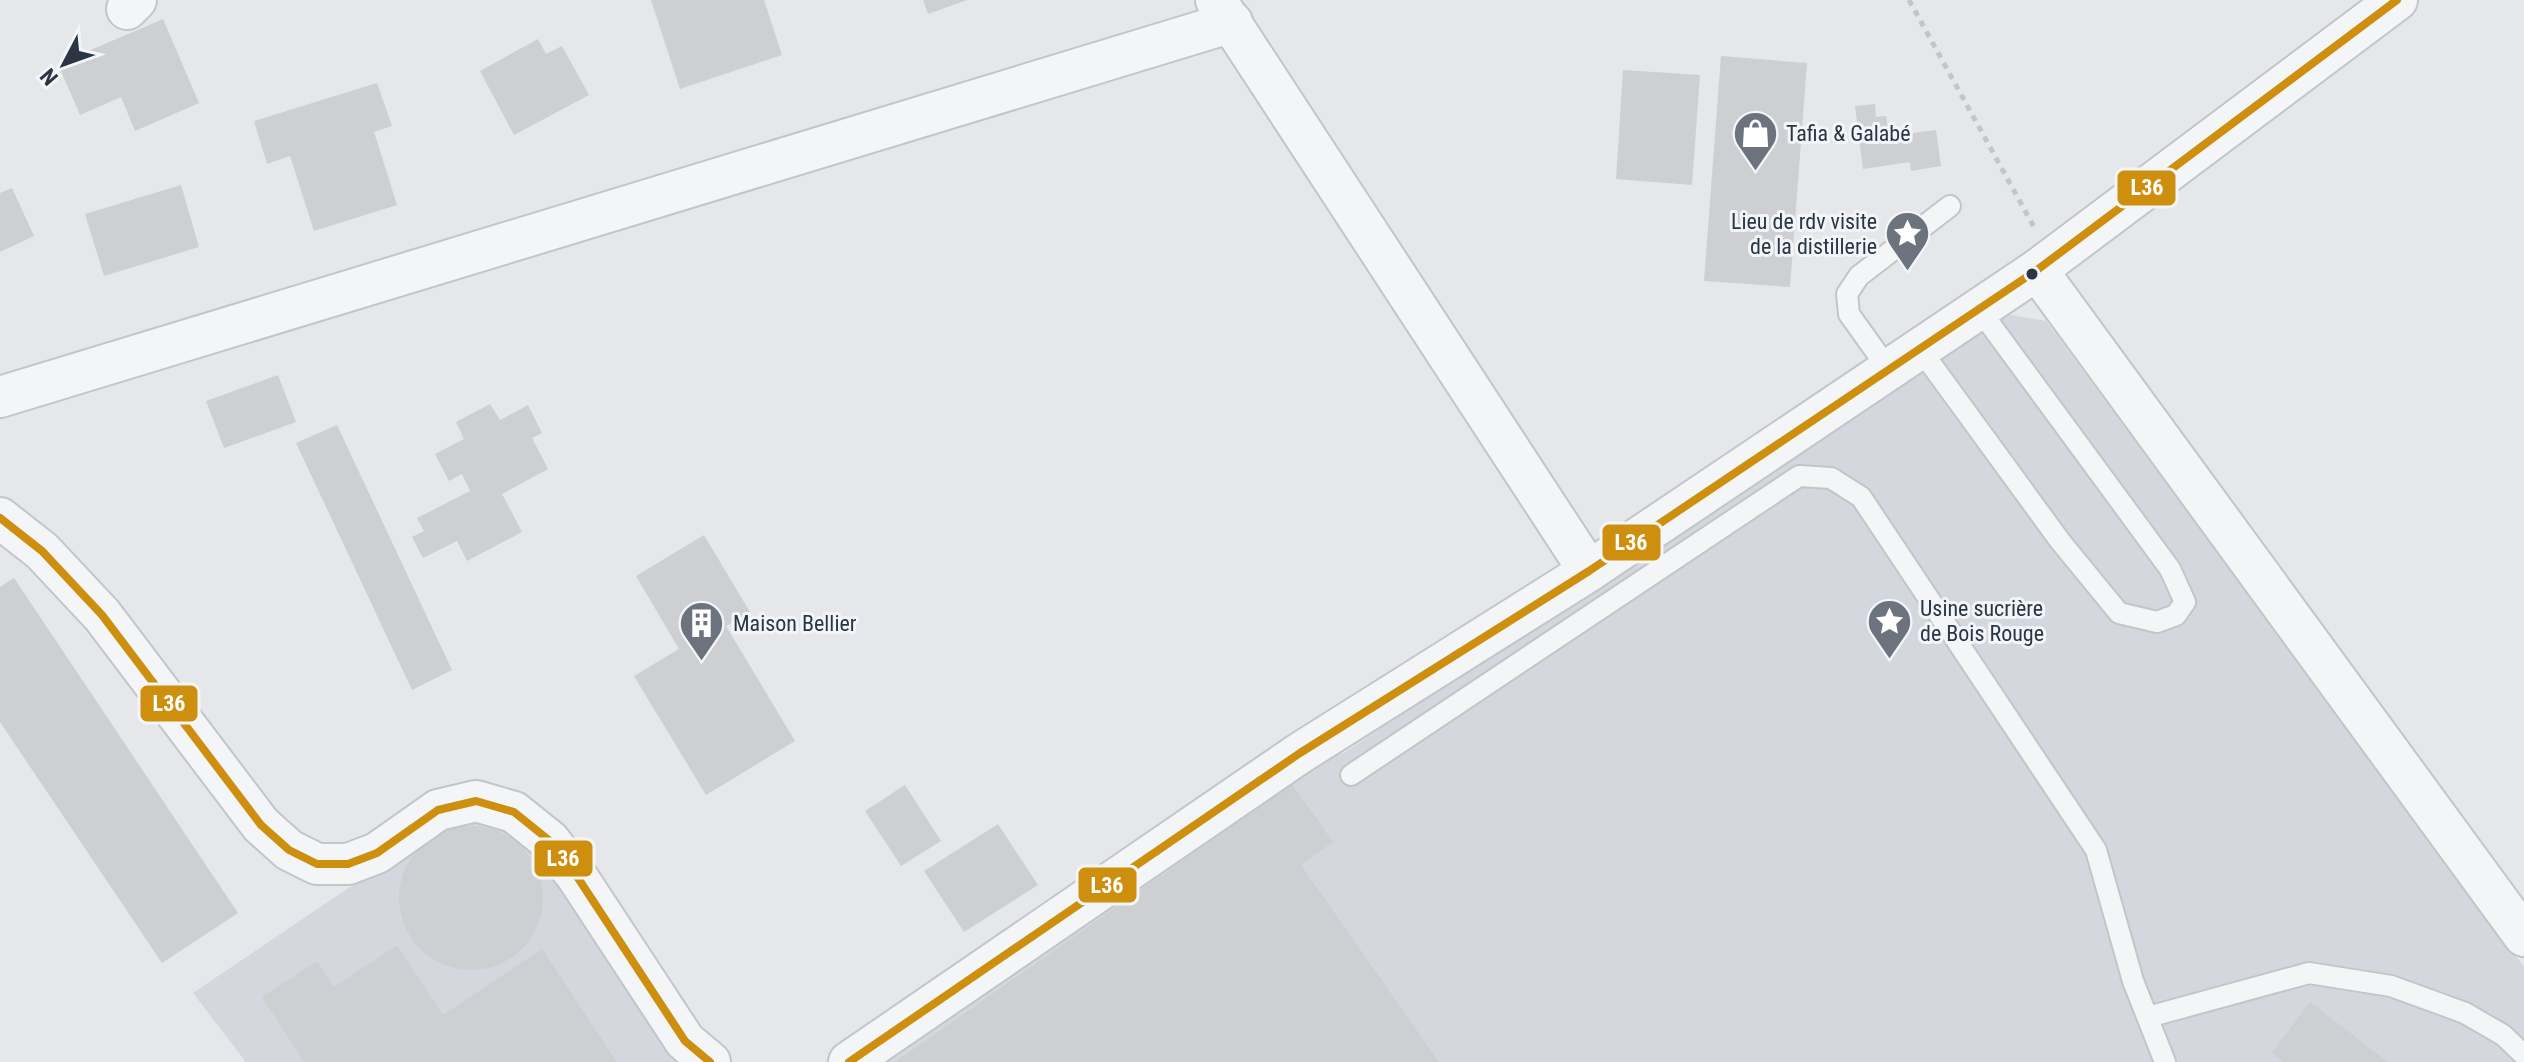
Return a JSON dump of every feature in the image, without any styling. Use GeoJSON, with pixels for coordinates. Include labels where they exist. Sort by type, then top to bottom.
{"type":"FeatureCollection","features":[{"type":"Feature","properties":{"kind":"street"},"geometry":{"type":"LineString","coordinates":[[849,1062],[1300,753],[1589,571],[2037,270],[2397,0]]}},
{"type":"Feature","properties":{"kind":"street"},"geometry":{"type":"LineString","coordinates":[[0,397],[1224,11],[1589,571]]}},
{"type":"Feature","properties":{"kind":"street"},"geometry":{"type":"LineString","coordinates":[[2037,270],[2524,936]]}},
{"type":"Feature","properties":{"kind":"street"},"geometry":{"type":"LineString","coordinates":[[0,518],[42,551],[102,615],[261,825],[289,850],[317,864],[348,864],[377,853],[438,810],[476,801],[514,812],[550,841],[578,878],[685,1041],[710,1062]]}},
{"type":"Feature","properties":{"kind":"lane"},"geometry":{"type":"LineString","coordinates":[[1950,206],[1859,276],[1847,294],[1849,314],[1905,360],[2119,613],[2157,622],[2176,615],[2185,602],[2170,569],[1979,309]]}},
{"type":"Feature","properties":{"kind":"lane"},"geometry":{"type":"LineString","coordinates":[[1351,775],[1799,476],[1831,478],[1861,497],[2096,850],[2133,981],[2165,1062]]}},
{"type":"Feature","properties":{"kind":"lane"},"geometry":{"type":"LineString","coordinates":[[2148,1017],[2309,973],[2391,986],[2465,1013],[2503,1035],[2524,1055]]}},
{"type":"Feature","properties":{"kind":"path"},"geometry":{"type":"LineString","coordinates":[[1909,0],[2036,232],[2037,270]]}},
{"type":"Feature","properties":{"kind":"shaded area","name":"Usine sucrière de Bois Rouge"},"geometry":{"type":"Polygon","coordinates":[[[2000,313],[2046,321],[2524,967],[2524,1062],[863,1062],[1296,766],[1344,753],[2000,313]]]}},
{"type":"Feature","properties":{"kind":"shaded area"},"geometry":{"type":"Polygon","coordinates":[[[475,815],[510,826],[541,851],[680,1062],[246,1062],[193,993],[445,823],[475,815]]]}},
{"type":"Feature","properties":{"kind":"building"},"geometry":{"type":"Polygon","coordinates":[[[651,0],[764,0],[782,55],[680,89],[651,0]]]}},
{"type":"Feature","properties":{"kind":"building"},"geometry":{"type":"Polygon","coordinates":[[[923,0],[967,0],[928,14],[923,0]]]}},
{"type":"Feature","properties":{"kind":"building"},"geometry":{"type":"Polygon","coordinates":[[[163,19],[199,103],[135,131],[121,97],[80,115],[58,64],[163,19]]]}},
{"type":"Feature","properties":{"kind":"building"},"geometry":{"type":"Polygon","coordinates":[[[538,39],[546,54],[562,46],[589,95],[514,135],[480,71],[538,39]]]}},
{"type":"Feature","properties":{"kind":"building","name":"Tafia & Galabé"},"geometry":{"type":"Polygon","coordinates":[[[1721,56],[1807,63],[1790,287],[1704,281],[1721,56]]]}},
{"type":"Feature","properties":{"kind":"building"},"geometry":{"type":"Polygon","coordinates":[[[1623,70],[1700,75],[1692,185],[1616,179],[1623,70]]]}},
{"type":"Feature","properties":{"kind":"building"},"geometry":{"type":"Polygon","coordinates":[[[377,83],[392,126],[374,132],[397,205],[314,231],[290,156],[267,164],[254,121],[377,83]]]}},
{"type":"Feature","properties":{"kind":"building"},"geometry":{"type":"Polygon","coordinates":[[[1875,104],[1876,117],[1886,116],[1889,136],[1936,130],[1941,166],[1911,171],[1910,162],[1863,169],[1855,106],[1875,104]]]}},
{"type":"Feature","properties":{"kind":"building"},"geometry":{"type":"Polygon","coordinates":[[[181,185],[199,247],[104,276],[85,214],[181,185]]]}},
{"type":"Feature","properties":{"kind":"building"},"geometry":{"type":"Polygon","coordinates":[[[12,188],[34,236],[0,252],[0,193],[12,188]]]}},
{"type":"Feature","properties":{"kind":"building"},"geometry":{"type":"Polygon","coordinates":[[[278,375],[296,422],[224,448],[206,401],[278,375]]]}},
{"type":"Feature","properties":{"kind":"building"},"geometry":{"type":"Polygon","coordinates":[[[490,404],[500,420],[528,405],[542,433],[532,438],[548,469],[502,494],[522,532],[467,561],[457,541],[423,558],[412,537],[424,531],[417,518],[470,491],[462,474],[449,481],[435,454],[464,439],[456,422],[490,404]]]}},
{"type":"Feature","properties":{"kind":"building"},"geometry":{"type":"Polygon","coordinates":[[[337,425],[452,670],[412,690],[296,443],[337,425]]]}},
{"type":"Feature","properties":{"kind":"building","name":"Maison Bellier"},"geometry":{"type":"Polygon","coordinates":[[[704,535],[750,612],[726,626],[795,741],[706,795],[634,676],[679,649],[636,576],[704,535]]]}},
{"type":"Feature","properties":{"kind":"building"},"geometry":{"type":"Polygon","coordinates":[[[14,578],[238,913],[162,963],[0,722],[0,587],[14,578]]]}},
{"type":"Feature","properties":{"kind":"building"},"geometry":{"type":"Polygon","coordinates":[[[1292,784],[1333,842],[1301,865],[1439,1062],[895,1062],[1292,784]]]}},
{"type":"Feature","properties":{"kind":"building"},"geometry":{"type":"Polygon","coordinates":[[[905,785],[941,841],[901,866],[865,811],[905,785]]]}},
{"type":"Feature","properties":{"kind":"building"},"geometry":{"type":"Polygon","coordinates":[[[998,824],[1038,885],[964,932],[924,871],[998,824]]]}},
{"type":"Feature","properties":{"kind":"building"},"geometry":{"type":"Polygon","coordinates":[[[471,826],[499,831],[522,847],[538,870],[543,898],[538,926],[522,949],[499,965],[471,970],[443,965],[420,949],[404,926],[399,898],[404,870],[420,847],[443,831],[471,826]]]}},
{"type":"Feature","properties":{"kind":"building"},"geometry":{"type":"Polygon","coordinates":[[[397,945],[443,1015],[542,949],[617,1062],[304,1062],[262,997],[317,961],[334,987],[397,945]]]}},
{"type":"Feature","properties":{"kind":"building"},"geometry":{"type":"Polygon","coordinates":[[[2310,1002],[2388,1062],[2283,1062],[2272,1053],[2310,1002]]]}},
{"type":"Feature","properties":{"kind":"transit line","name":"L36"},"geometry":{"type":"LineString","coordinates":[[849,1062],[1300,753],[1589,571],[2037,270],[2397,0]]}},
{"type":"Feature","properties":{"kind":"transit line","name":"L36"},"geometry":{"type":"LineString","coordinates":[[0,518],[42,551],[102,615],[261,825],[289,850],[317,864],[348,864],[377,853],[438,810],[476,801],[514,812],[550,841],[578,878],[685,1041],[710,1062]]}},
{"type":"Feature","properties":{"kind":"place","name":"Tafia & Galabé"},"geometry":{"type":"Point","coordinates":[1755,172]}},
{"type":"Feature","properties":{"kind":"place","name":"Lieu de rdv visite de la distillerie"},"geometry":{"type":"Point","coordinates":[1908,273]}},
{"type":"Feature","properties":{"kind":"place","name":"Usine sucrière de Bois Rouge"},"geometry":{"type":"Point","coordinates":[1889,660]}},
{"type":"Feature","properties":{"kind":"place","name":"Maison Bellier"},"geometry":{"type":"Point","coordinates":[702,662]}}]}
